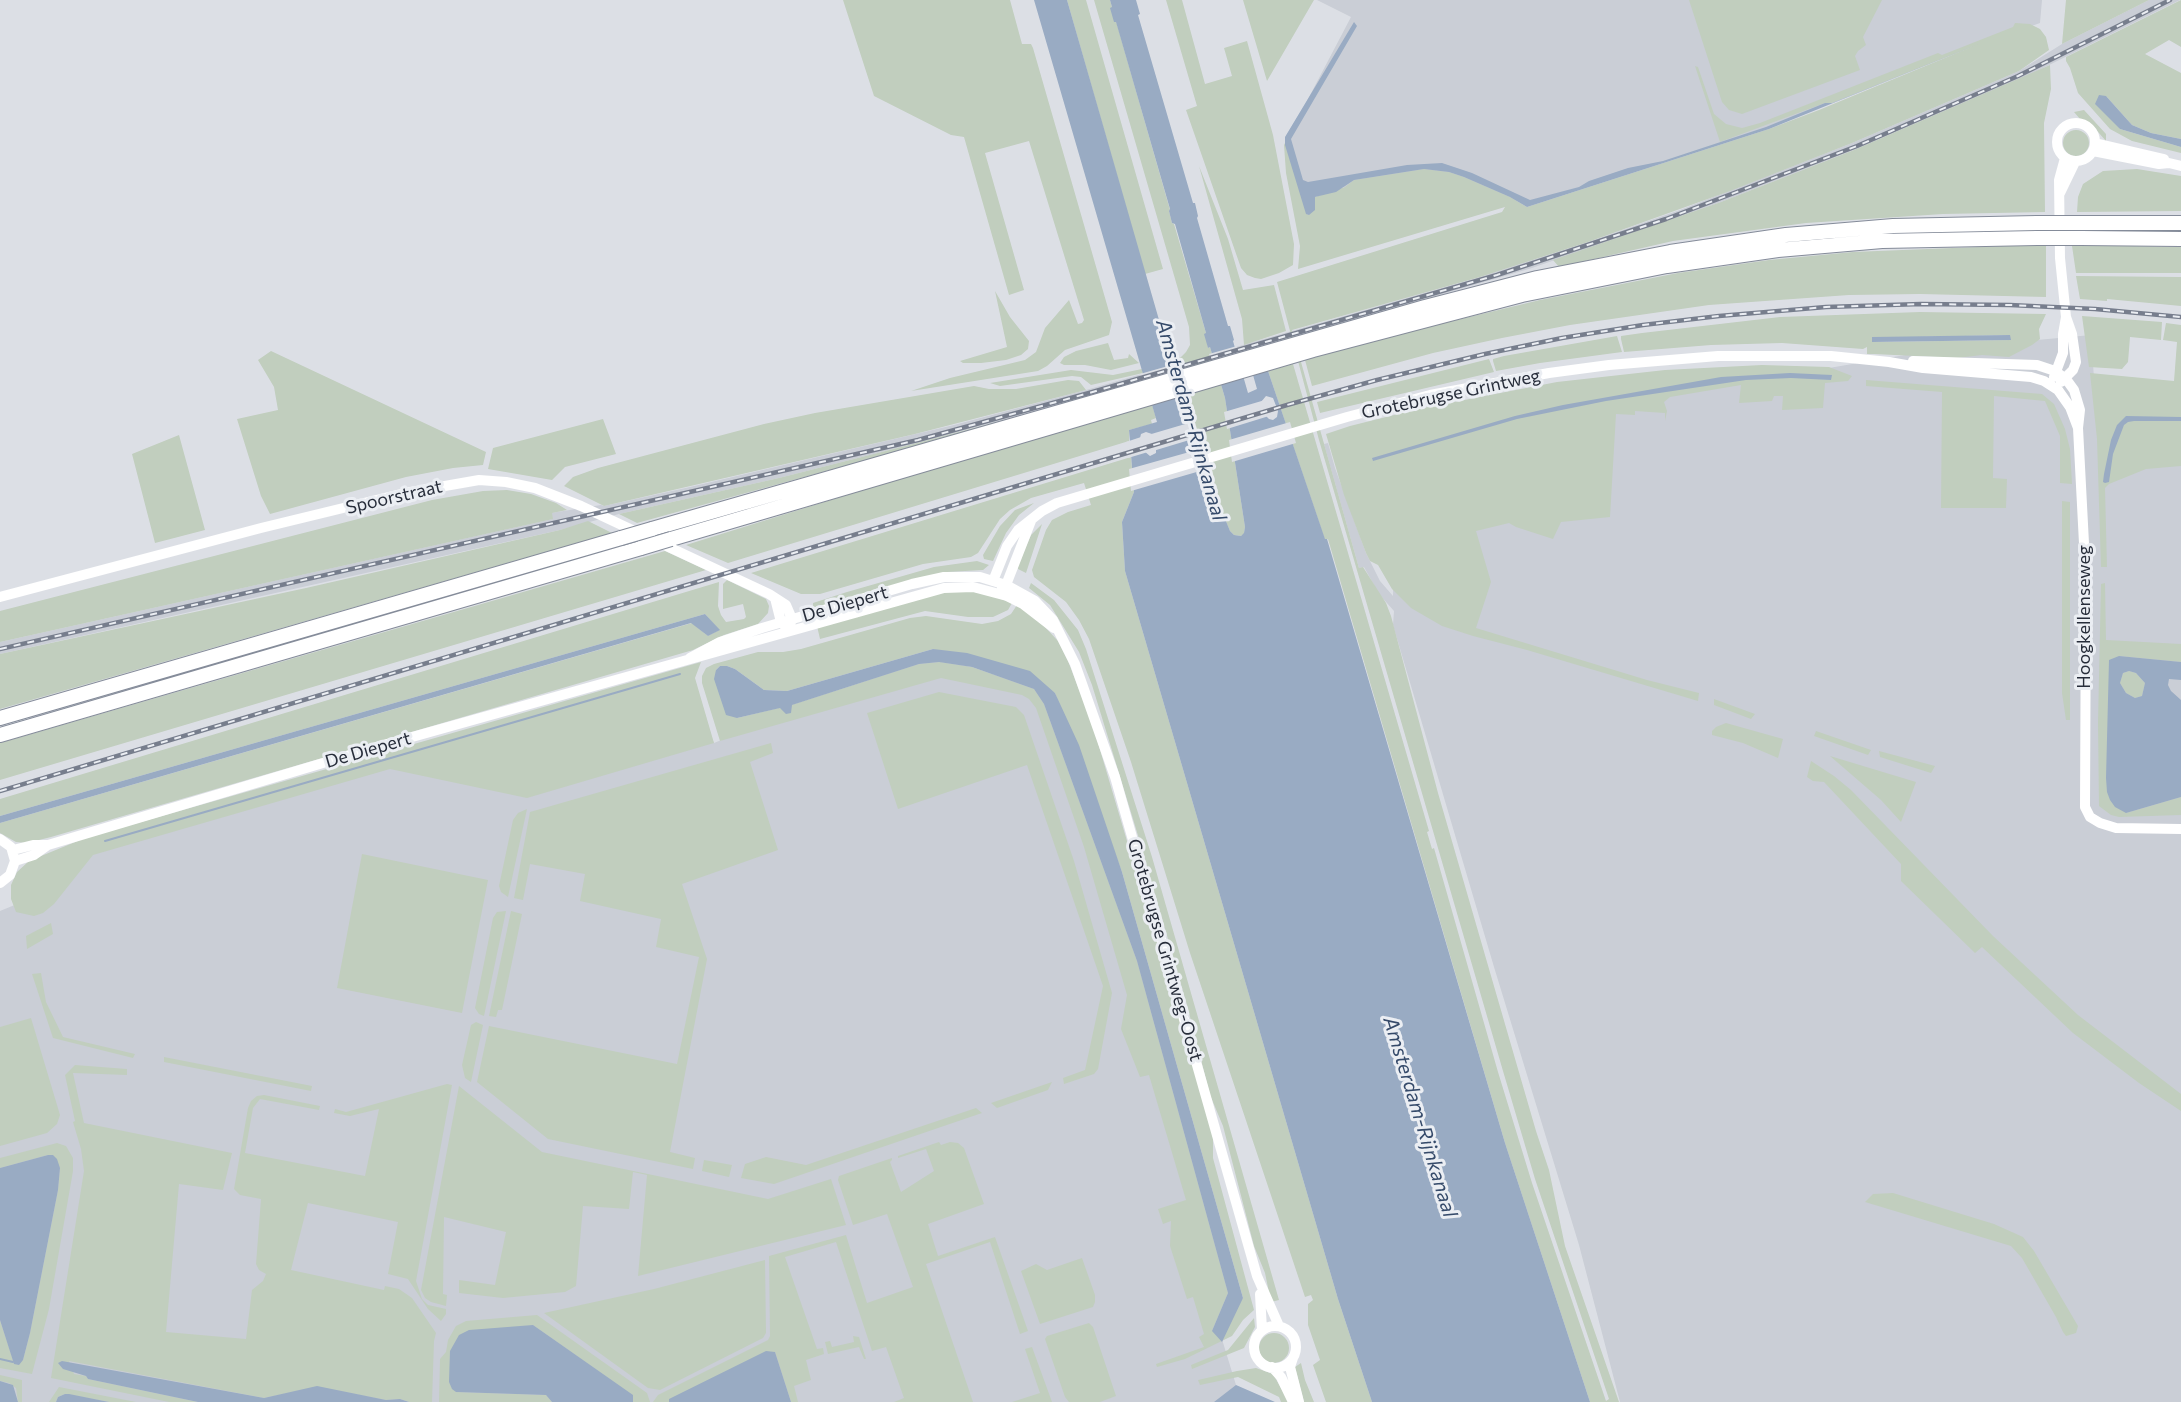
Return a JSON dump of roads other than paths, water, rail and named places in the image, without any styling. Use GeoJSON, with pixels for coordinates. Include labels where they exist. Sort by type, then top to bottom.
{"type":"FeatureCollection","features":[{"type":"Feature","properties":{"kind":"highway"},"geometry":{"type":"LineString","coordinates":[[0,735],[671,539],[1079,413],[1312,345],[1425,307],[1526,281],[1670,252],[1837,230],[1937,224],[2181,223]]}},
{"type":"Feature","properties":{"kind":"highway"},"geometry":{"type":"LineString","coordinates":[[1312,345],[1608,277],[1716,258],[1778,250],[1882,241],[2037,238],[2181,239]]}},
{"type":"Feature","properties":{"kind":"highway"},"geometry":{"type":"LineString","coordinates":[[0,718],[652,529],[1079,413]]}},
{"type":"Feature","properties":{"kind":"main road"},"geometry":{"type":"LineString","coordinates":[[2078,123],[2088,127],[2094,136],[2094,147],[2086,159],[2070,160],[2058,150],[2057,140],[2060,132],[2068,125],[2078,123]]}},
{"type":"Feature","properties":{"kind":"main road"},"geometry":{"type":"LineString","coordinates":[[2094,147],[2159,164],[2169,163],[2181,166]]}},
{"type":"Feature","properties":{"kind":"main road"},"geometry":{"type":"LineString","coordinates":[[2053,386],[2066,379],[2076,362],[2072,334],[2066,316],[2058,208],[2059,180],[2070,160]]}},
{"type":"Feature","properties":{"kind":"main road"},"geometry":{"type":"LineString","coordinates":[[2053,386],[2055,371],[2063,353],[2062,334],[2066,316]]}},
{"type":"Feature","properties":{"kind":"main road","name":"Grotebrugse Grintweg"},"geometry":{"type":"LineString","coordinates":[[993,580],[1017,530],[1049,506],[1347,417],[1430,395],[1550,373],[1610,364],[1718,356],[1831,356],[1923,368],[2031,377],[2053,386]]}},
{"type":"Feature","properties":{"kind":"main road","name":"Grotebrugse Grintweg"},"geometry":{"type":"LineString","coordinates":[[1889,362],[1982,362],[2037,366],[2055,371]]}},
{"type":"Feature","properties":{"kind":"main road","name":"Hoogkellenseweg"},"geometry":{"type":"LineString","coordinates":[[2055,371],[2066,379],[2074,390],[2080,414],[2078,428],[2086,582],[2085,807],[2090,817],[2116,828],[2181,829]]}},
{"type":"Feature","properties":{"kind":"main road","name":"Hoogkellenseweg"},"geometry":{"type":"LineString","coordinates":[[2053,386],[2066,400],[2078,428]]}},
{"type":"Feature","properties":{"kind":"main road","name":"Spoorstraat"},"geometry":{"type":"LineString","coordinates":[[0,597],[261,528],[415,491],[478,480],[506,482],[553,494],[775,598],[786,605],[786,620]]}},
{"type":"Feature","properties":{"kind":"main road"},"geometry":{"type":"LineString","coordinates":[[993,580],[997,592],[1006,585],[1031,521]]}},
{"type":"Feature","properties":{"kind":"main road","name":"De Diepert"},"geometry":{"type":"LineString","coordinates":[[690,658],[720,642],[786,620],[933,579],[964,576],[993,580],[1006,585]]}},
{"type":"Feature","properties":{"kind":"main road","name":"Grotebrugse Grintweg-Oost"},"geometry":{"type":"LineString","coordinates":[[1006,585],[1035,601],[1053,620],[1075,664],[1115,777],[1257,1276],[1279,1326]]}},
{"type":"Feature","properties":{"kind":"main road","name":"De Diepert"},"geometry":{"type":"LineString","coordinates":[[14,856],[33,845],[48,844],[380,746],[944,588],[973,587],[997,592]]}},
{"type":"Feature","properties":{"kind":"main road","name":"Grotebrugse Grintweg-Oost"},"geometry":{"type":"LineString","coordinates":[[997,592],[1017,600],[1057,630]]}},
{"type":"Feature","properties":{"kind":"main road"},"geometry":{"type":"LineString","coordinates":[[786,620],[789,631]]}},
{"type":"Feature","properties":{"kind":"main road"},"geometry":{"type":"LineString","coordinates":[[0,839],[8,844],[14,856],[10,875],[0,883]]}},
{"type":"Feature","properties":{"kind":"main road","name":"Grotebrugse Grintweg-Oost"},"geometry":{"type":"LineString","coordinates":[[1257,1276],[1262,1330]]}},
{"type":"Feature","properties":{"kind":"main road"},"geometry":{"type":"LineString","coordinates":[[1293,1402],[1281,1377],[1272,1367],[1261,1362],[1255,1352],[1255,1341],[1262,1330],[1273,1326],[1279,1326],[1290,1332],[1294,1338],[1296,1352],[1290,1367],[1299,1402]]}},
{"type":"Feature","properties":{"kind":"main road"},"geometry":{"type":"LineString","coordinates":[[1272,1367],[1284,1366],[1293,1358]]}},
{"type":"Feature","properties":{"kind":"water","name":"Amsterdam-Rijnkanaal"},"geometry":{"type":"Polygon","coordinates":[[[1034,0],[1067,0],[1195,445],[1230,531],[1234,535],[1241,536],[1245,527],[1225,398],[1210,347],[1208,348],[1204,334],[1206,333],[1175,224],[1172,223],[1170,209],[1110,8],[1112,7],[1110,0],[1136,0],[1140,14],[1138,15],[1193,203],[1195,203],[1197,218],[1248,393],[1257,389],[1253,375],[1268,371],[1325,539],[1327,539],[1505,1143],[1590,1402],[1372,1402],[1338,1299],[1125,571],[1122,522],[1134,492],[1129,430],[1157,422],[1034,0]],[[1266,396],[1261,402],[1265,415],[1273,420],[1277,417],[1278,411],[1273,398],[1266,396]],[[1146,432],[1141,434],[1140,438],[1144,451],[1150,456],[1156,453],[1156,447],[1152,434],[1146,432]]]}},
{"type":"Feature","properties":{"kind":"water"},"geometry":{"type":"Polygon","coordinates":[[[1354,22],[1357,26],[1291,139],[1303,180],[1308,182],[1407,165],[1442,163],[1472,173],[1530,200],[1579,187],[1589,181],[1628,168],[1663,161],[1766,127],[1981,43],[1769,129],[1527,207],[1464,177],[1449,172],[1424,169],[1354,180],[1336,192],[1315,197],[1315,210],[1309,215],[1306,214],[1285,145],[1285,137],[1354,22]]]}},
{"type":"Feature","properties":{"kind":"water"},"geometry":{"type":"Polygon","coordinates":[[[2099,95],[2106,96],[2132,125],[2151,133],[2181,139],[2181,147],[2120,129],[2095,104],[2099,95]]]}},
{"type":"Feature","properties":{"kind":"water"},"geometry":{"type":"Polygon","coordinates":[[[2010,335],[2011,340],[1872,342],[1872,337],[2010,335]]]}},
{"type":"Feature","properties":{"kind":"water"},"geometry":{"type":"Polygon","coordinates":[[[1790,373],[1832,375],[1831,380],[1791,378],[1746,380],[1606,401],[1517,419],[1373,461],[1372,458],[1515,416],[1563,405],[1721,377],[1790,373]]]}},
{"type":"Feature","properties":{"kind":"water"},"geometry":{"type":"Polygon","coordinates":[[[2126,416],[2181,417],[2181,421],[2134,421],[2124,425],[2113,454],[2109,482],[2105,483],[2103,482],[2104,474],[2111,440],[2117,425],[2126,416]]]}},
{"type":"Feature","properties":{"kind":"water"},"geometry":{"type":"Polygon","coordinates":[[[705,614],[720,630],[708,636],[691,623],[0,823],[0,816],[705,614]]]}},
{"type":"Feature","properties":{"kind":"water"},"geometry":{"type":"Polygon","coordinates":[[[933,649],[967,653],[1030,671],[1055,693],[1079,745],[1122,872],[1243,1298],[1222,1342],[1212,1331],[1228,1293],[1137,961],[1044,704],[1034,689],[972,667],[939,662],[919,664],[792,705],[791,713],[786,714],[780,708],[737,718],[726,715],[714,679],[716,670],[720,666],[727,666],[735,669],[764,690],[787,691],[933,649]]]}},
{"type":"Feature","properties":{"kind":"water"},"geometry":{"type":"Polygon","coordinates":[[[2119,656],[2181,662],[2181,680],[2169,679],[2168,685],[2181,700],[2181,797],[2126,813],[2115,807],[2110,800],[2106,778],[2109,660],[2119,656]],[[2129,671],[2123,673],[2120,683],[2126,693],[2135,698],[2142,696],[2145,683],[2136,673],[2129,671]]]}},
{"type":"Feature","properties":{"kind":"water"},"geometry":{"type":"Polygon","coordinates":[[[53,1155],[57,1159],[60,1168],[58,1190],[30,1333],[23,1360],[19,1365],[14,1364],[0,1320],[0,1168],[53,1155]]]}},
{"type":"Feature","properties":{"kind":"water"},"geometry":{"type":"Polygon","coordinates":[[[533,1325],[633,1395],[633,1402],[552,1402],[546,1395],[456,1392],[452,1389],[449,1382],[450,1351],[459,1335],[469,1330],[533,1325]]]}},
{"type":"Feature","properties":{"kind":"water"},"geometry":{"type":"Polygon","coordinates":[[[766,1351],[775,1352],[791,1402],[669,1402],[669,1399],[766,1351]]]}},
{"type":"Feature","properties":{"kind":"water"},"geometry":{"type":"Polygon","coordinates":[[[62,1361],[264,1398],[317,1386],[386,1400],[400,1399],[409,1402],[198,1402],[88,1379],[86,1376],[63,1369],[58,1363],[62,1361]]]}},
{"type":"Feature","properties":{"kind":"water"},"geometry":{"type":"Polygon","coordinates":[[[0,1381],[13,1385],[18,1402],[0,1402],[0,1381]]]}},
{"type":"Feature","properties":{"kind":"water"},"geometry":{"type":"Polygon","coordinates":[[[1236,1385],[1275,1402],[1214,1402],[1236,1385]]]}},
{"type":"Feature","properties":{"kind":"water"},"geometry":{"type":"Polygon","coordinates":[[[65,1394],[109,1402],[56,1402],[58,1397],[65,1394]]]}},
{"type":"Feature","properties":{"kind":"waterway"},"geometry":{"type":"LineString","coordinates":[[105,841],[680,674]]}},
{"type":"Feature","properties":{"kind":"waterway"},"geometry":{"type":"LineString","coordinates":[[0,1359],[13,1362]]}},
{"type":"Feature","properties":{"kind":"railway"},"geometry":{"type":"LineString","coordinates":[[0,649],[918,440],[1497,275],[1666,219],[1857,146],[2018,76],[2170,0]]}},
{"type":"Feature","properties":{"kind":"railway"},"geometry":{"type":"LineString","coordinates":[[0,791],[1287,405],[1485,354],[1562,338],[1643,325],[1826,307],[1921,304],[2010,305],[2095,309],[2181,317]]}}]}
